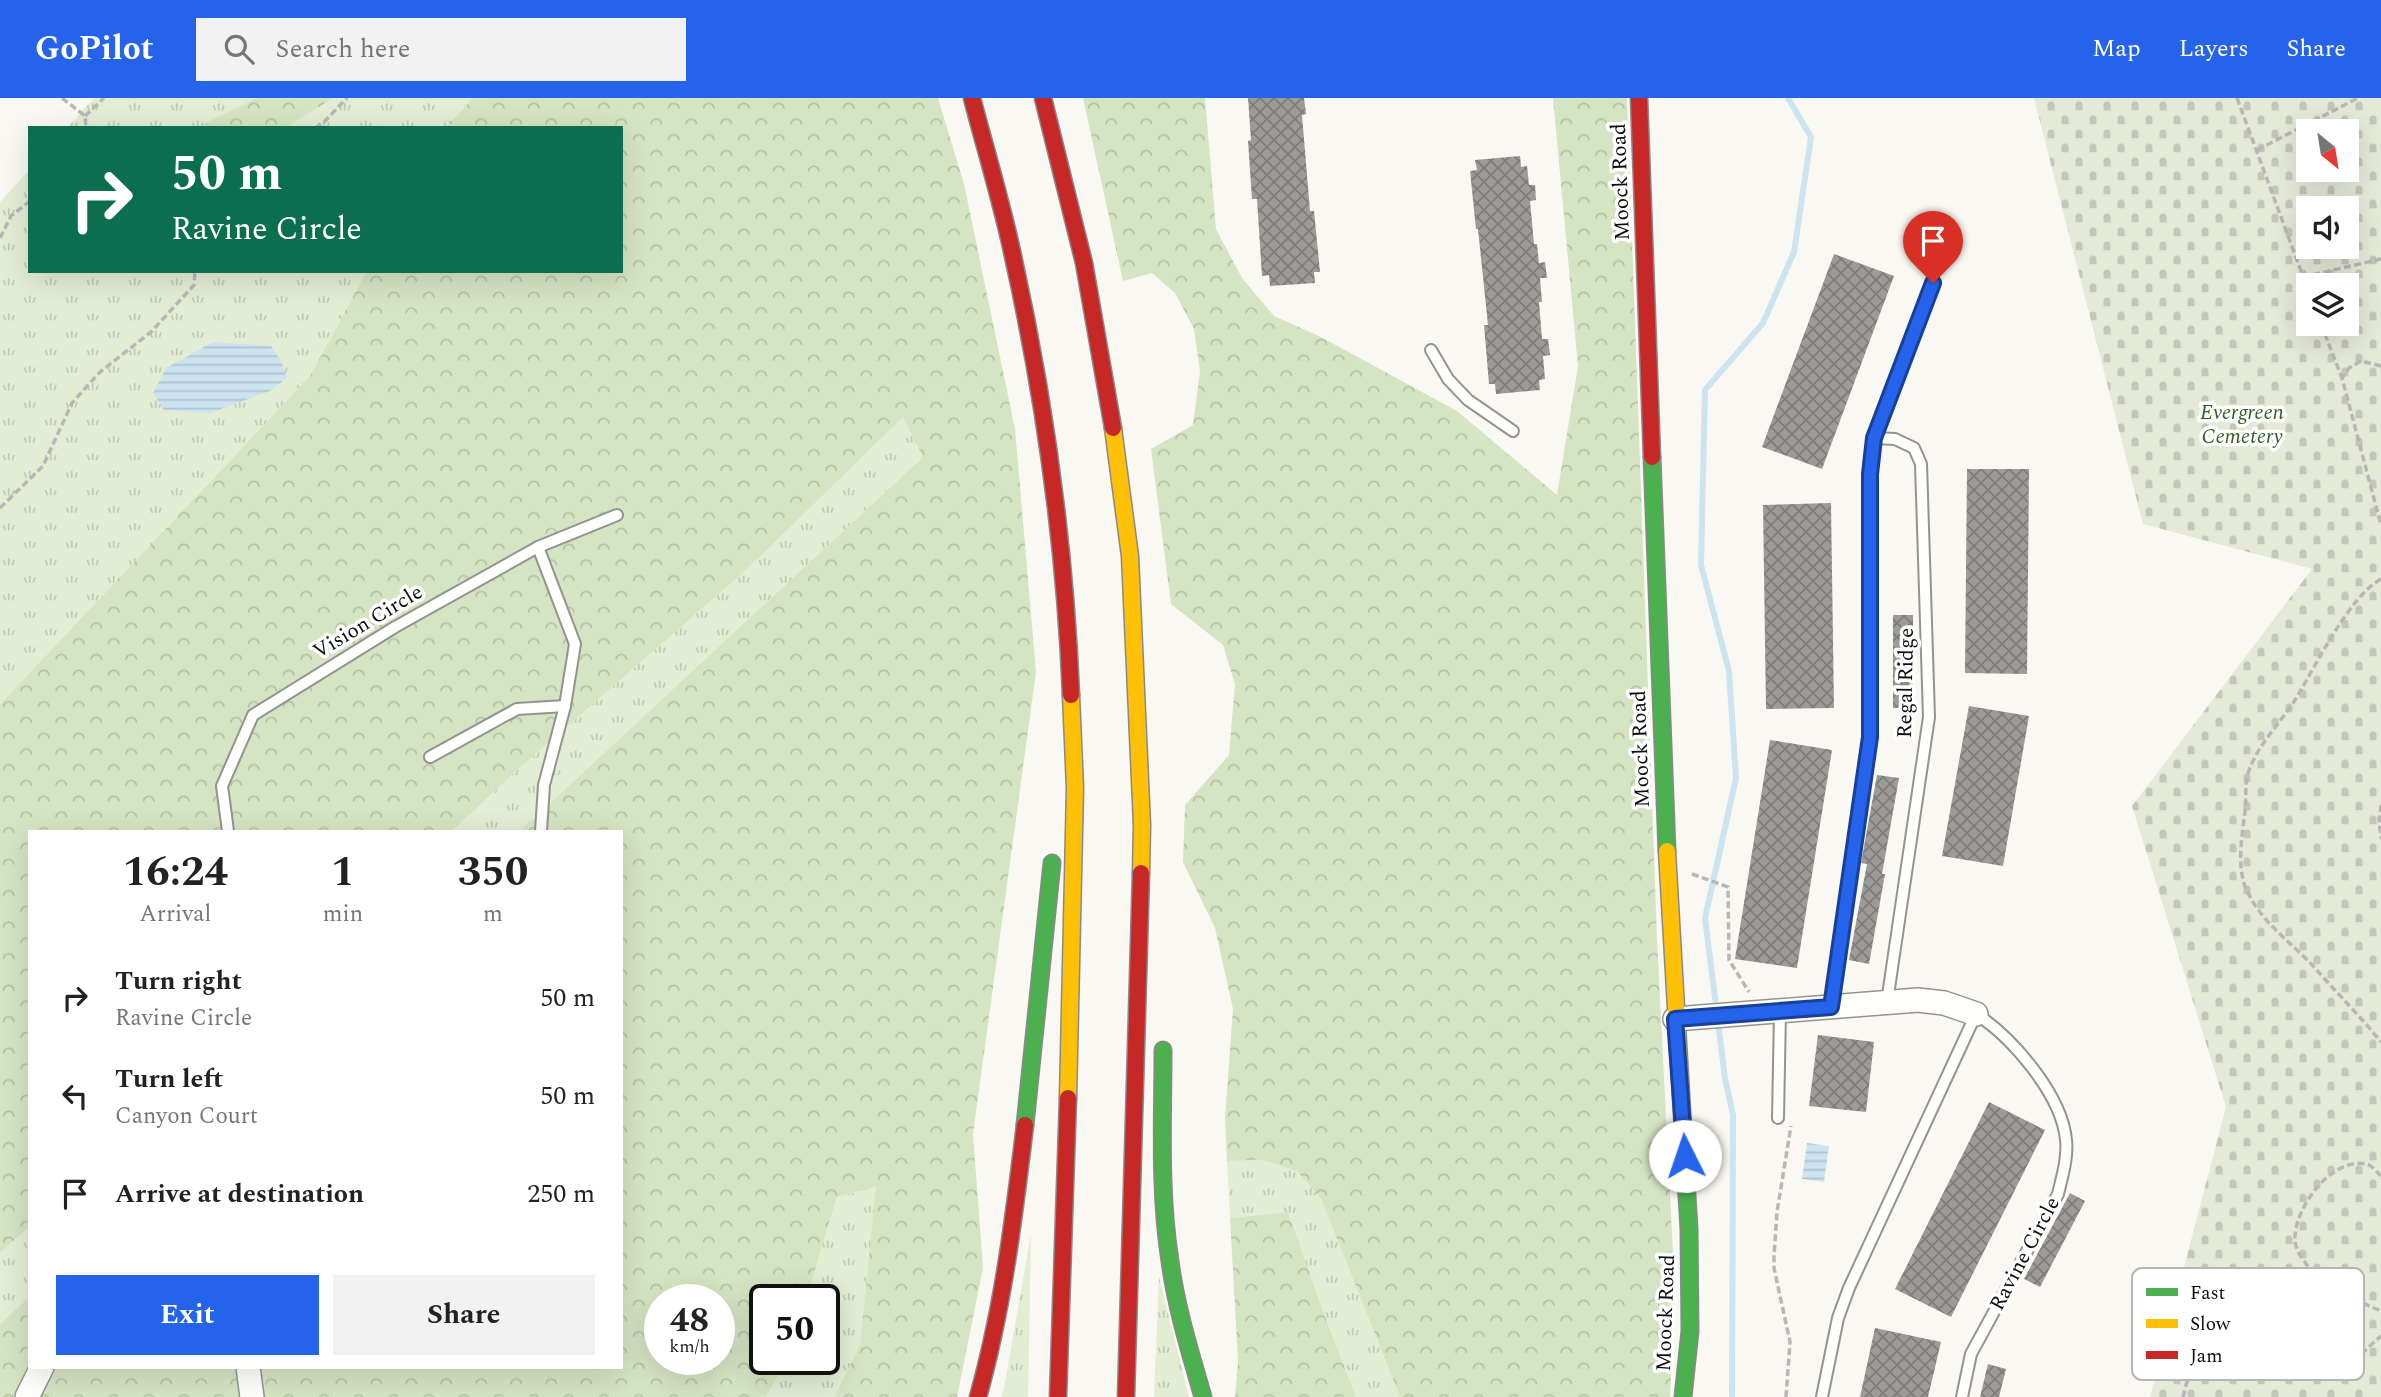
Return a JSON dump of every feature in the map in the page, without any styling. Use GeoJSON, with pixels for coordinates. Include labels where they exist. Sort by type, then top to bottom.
{"type":"FeatureCollection","features":[{"type":"Feature","properties":{"kind":"main road"},"geometry":{"type":"LineString","coordinates":[[972,98],[1011,246],[1046,429],[1068,624],[1075,788],[1072,985],[1058,1397]]}},
{"type":"Feature","properties":{"kind":"main road"},"geometry":{"type":"LineString","coordinates":[[1043,98],[1084,263],[1115,442],[1130,556],[1140,761],[1140,916],[1126,1397]]}},
{"type":"Feature","properties":{"kind":"main road","name":"Moock Road"},"geometry":{"type":"LineString","coordinates":[[1639,98],[1662,752],[1675,1019],[1689,1229],[1690,1331],[1683,1397]]}},
{"type":"Feature","properties":{"kind":"main road"},"geometry":{"type":"LineString","coordinates":[[978,1397],[998,1319],[1009,1251],[1029,1095],[1052,856],[1075,788]]}},
{"type":"Feature","properties":{"kind":"main road"},"geometry":{"type":"LineString","coordinates":[[1140,916],[1153,985]]}},
{"type":"Feature","properties":{"kind":"main road"},"geometry":{"type":"LineString","coordinates":[[1163,1040],[1163,1171],[1167,1241],[1177,1302],[1203,1397]]}},
{"type":"Feature","properties":{"kind":"street","name":"Ravine Circle"},"geometry":{"type":"LineString","coordinates":[[1675,1019],[1699,1017],[1751,1005],[1780,1012],[1918,1000],[1944,1003],[1976,1014]]}},
{"type":"Feature","properties":{"kind":"street"},"geometry":{"type":"LineString","coordinates":[[27,1397],[41,1369]]}},
{"type":"Feature","properties":{"kind":"street"},"geometry":{"type":"LineString","coordinates":[[248,1369],[252,1397]]}},
{"type":"Feature","properties":{"kind":"lane"},"geometry":{"type":"LineString","coordinates":[[1831,1007],[1870,737],[1870,474],[1874,438],[1933,283]]}},
{"type":"Feature","properties":{"kind":"lane"},"geometry":{"type":"LineString","coordinates":[[1431,350],[1448,379],[1468,400],[1513,431]]}},
{"type":"Feature","properties":{"kind":"lane","name":"Regal Ridge"},"geometry":{"type":"LineString","coordinates":[[1874,438],[1895,439],[1914,448],[1921,464],[1929,717],[1887,1003]]}},
{"type":"Feature","properties":{"kind":"lane","name":"Vision Circle"},"geometry":{"type":"LineString","coordinates":[[228,830],[222,786],[253,715],[395,627],[538,547],[617,515]]}},
{"type":"Feature","properties":{"kind":"lane"},"geometry":{"type":"LineString","coordinates":[[538,547],[575,644],[565,706],[544,785],[541,830]]}},
{"type":"Feature","properties":{"kind":"lane"},"geometry":{"type":"LineString","coordinates":[[429,757],[517,709],[565,706]]}},
{"type":"Feature","properties":{"kind":"lane"},"geometry":{"type":"LineString","coordinates":[[1778,1118],[1780,1012]]}},
{"type":"Feature","properties":{"kind":"lane"},"geometry":{"type":"LineString","coordinates":[[1822,1397],[1838,1318],[1849,1288],[1976,1014]]}},
{"type":"Feature","properties":{"kind":"lane","name":"Ravine Circle"},"geometry":{"type":"LineString","coordinates":[[1962,1397],[1971,1354],[2058,1194],[2067,1140],[2060,1113],[2047,1087],[1996,1027],[1976,1014]]}},
{"type":"Feature","properties":{"kind":"path"},"geometry":{"type":"LineString","coordinates":[[62,98],[85,116],[86,126]]}},
{"type":"Feature","properties":{"kind":"path"},"geometry":{"type":"LineString","coordinates":[[85,116],[104,98]]}},
{"type":"Feature","properties":{"kind":"path"},"geometry":{"type":"LineString","coordinates":[[318,126],[348,98]]}},
{"type":"Feature","properties":{"kind":"path"},"geometry":{"type":"LineString","coordinates":[[2237,98],[2302,273]]}},
{"type":"Feature","properties":{"kind":"path"},"geometry":{"type":"LineString","coordinates":[[2257,150],[2358,98]]}},
{"type":"Feature","properties":{"kind":"path"},"geometry":{"type":"LineString","coordinates":[[0,237],[11,216],[28,203]]}},
{"type":"Feature","properties":{"kind":"path"},"geometry":{"type":"LineString","coordinates":[[2320,273],[2381,259]]}},
{"type":"Feature","properties":{"kind":"path"},"geometry":{"type":"LineString","coordinates":[[0,508],[43,466],[72,404],[100,372],[150,332],[194,285],[195,273]]}},
{"type":"Feature","properties":{"kind":"path"},"geometry":{"type":"LineString","coordinates":[[2326,336],[2342,378],[2381,525]]}},
{"type":"Feature","properties":{"kind":"path"},"geometry":{"type":"LineString","coordinates":[[2342,378],[2348,368],[2361,361],[2381,366]]}},
{"type":"Feature","properties":{"kind":"path"},"geometry":{"type":"LineString","coordinates":[[2381,579],[2366,589],[2352,607],[2290,709],[2253,761],[2244,792],[2241,857],[2246,888],[2257,909],[2359,1015],[2381,1042]]}},
{"type":"Feature","properties":{"kind":"path"},"geometry":{"type":"LineString","coordinates":[[2381,805],[2381,839]]}},
{"type":"Feature","properties":{"kind":"path"},"geometry":{"type":"LineString","coordinates":[[1698,876],[1728,887],[1729,960],[1751,1005]]}},
{"type":"Feature","properties":{"kind":"path"},"geometry":{"type":"LineString","coordinates":[[1778,1118],[1791,1120],[1777,1212],[1774,1255],[1790,1342],[1786,1397]]}},
{"type":"Feature","properties":{"kind":"path"},"geometry":{"type":"LineString","coordinates":[[2310,1268],[2305,1264],[2295,1242],[2297,1225],[2326,1175],[2351,1164],[2370,1166],[2381,1176]]}},
{"type":"Feature","properties":{"kind":"path"},"geometry":{"type":"LineString","coordinates":[[2364,1303],[2381,1311]]}},
{"type":"Feature","properties":{"kind":"path"},"geometry":{"type":"LineString","coordinates":[[2364,1350],[2381,1336]]}},
{"type":"Feature","properties":{"kind":"path"},"geometry":{"type":"LineString","coordinates":[[2183,1397],[2188,1380]]}},
{"type":"Feature","properties":{"kind":"green space"},"geometry":{"type":"Polygon","coordinates":[[[94,98],[473,98],[447,126],[69,126],[94,98]]]}},
{"type":"Feature","properties":{"kind":"green space"},"geometry":{"type":"Polygon","coordinates":[[[257,98],[333,98],[288,126],[203,126],[257,98]]]}},
{"type":"Feature","properties":{"kind":"green space"},"geometry":{"type":"Polygon","coordinates":[[[473,98],[938,98],[964,184],[1015,429],[1036,672],[973,1134],[983,1268],[957,1397],[834,1397],[860,1345],[876,1187],[837,1197],[811,1284],[749,1284],[749,1375],[778,1375],[766,1397],[0,1397],[0,1324],[28,1298],[28,1369],[623,1369],[623,830],[521,830],[923,457],[903,417],[744,572],[516,771],[453,830],[28,830],[28,1228],[0,1253],[0,704],[310,376],[366,273],[623,273],[623,126],[447,126],[473,98]]]}},
{"type":"Feature","properties":{"kind":"green space"},"geometry":{"type":"Polygon","coordinates":[[[1083,98],[1205,98],[1216,229],[1242,278],[1274,316],[1321,337],[1457,411],[1557,495],[1578,366],[1553,98],[1627,98],[1657,940],[1675,1293],[1670,1397],[1400,1397],[1321,1199],[1297,1171],[1261,1160],[1227,1161],[1225,1117],[1233,1009],[1215,928],[1183,862],[1185,805],[1229,755],[1235,684],[1223,645],[1171,604],[1151,449],[1193,425],[1200,371],[1194,329],[1175,293],[1152,273],[1123,281],[1083,98]]]}},
{"type":"Feature","properties":{"kind":"green space","name":"Evergreen Cemetery"},"geometry":{"type":"Polygon","coordinates":[[[2034,98],[2381,98],[2381,1397],[2150,1397],[2154,1380],[2364,1380],[2364,1268],[2184,1268],[2226,1107],[2132,806],[2312,569],[2143,524],[2034,98]]]}},
{"type":"Feature","properties":{"kind":"green space"},"geometry":{"type":"Polygon","coordinates":[[[28,171],[28,273],[366,273],[310,376],[0,704],[0,202],[28,171]]]}},
{"type":"Feature","properties":{"kind":"green space"},"geometry":{"type":"Polygon","coordinates":[[[903,416],[923,457],[521,830],[453,830],[516,771],[744,572],[903,416]]]}},
{"type":"Feature","properties":{"kind":"green space"},"geometry":{"type":"Polygon","coordinates":[[[1261,1160],[1297,1171],[1321,1199],[1400,1397],[1356,1397],[1288,1212],[1230,1218],[1227,1161],[1261,1160]]]}},
{"type":"Feature","properties":{"kind":"green space"},"geometry":{"type":"Polygon","coordinates":[[[877,1187],[860,1345],[834,1397],[766,1397],[778,1375],[840,1375],[840,1284],[811,1284],[837,1197],[877,1187]]]}},
{"type":"Feature","properties":{"kind":"green space"},"geometry":{"type":"Polygon","coordinates":[[[1288,1212],[1356,1397],[1235,1397],[1238,1361],[1230,1218],[1288,1212]]]}},
{"type":"Feature","properties":{"kind":"green space"},"geometry":{"type":"Polygon","coordinates":[[[28,1228],[28,1298],[0,1324],[0,1253],[28,1228]]]}},
{"type":"Feature","properties":{"kind":"green space"},"geometry":{"type":"Polygon","coordinates":[[[1031,1234],[1028,1397],[1001,1397],[1004,1388],[1031,1234]]]}},
{"type":"Feature","properties":{"kind":"green space"},"geometry":{"type":"Polygon","coordinates":[[[1159,1277],[1189,1397],[1154,1397],[1159,1277]]]}},
{"type":"Feature","properties":{"kind":"water"},"geometry":{"type":"Polygon","coordinates":[[[213,342],[271,346],[281,361],[287,378],[270,391],[210,413],[164,410],[153,393],[166,368],[213,342]]]}},
{"type":"Feature","properties":{"kind":"water"},"geometry":{"type":"Polygon","coordinates":[[[1807,1143],[1829,1146],[1824,1182],[1802,1179],[1807,1143]]]}},
{"type":"Feature","properties":{"kind":"building"},"geometry":{"type":"Polygon","coordinates":[[[1248,98],[1304,98],[1306,114],[1302,115],[1310,211],[1314,211],[1320,272],[1314,272],[1315,283],[1270,286],[1269,275],[1262,276],[1257,199],[1252,199],[1248,98]]]}},
{"type":"Feature","properties":{"kind":"building"},"geometry":{"type":"Polygon","coordinates":[[[1520,156],[1521,167],[1527,166],[1529,185],[1535,185],[1536,200],[1530,201],[1534,244],[1537,244],[1539,263],[1545,262],[1547,278],[1540,278],[1542,339],[1548,339],[1550,355],[1543,356],[1545,379],[1539,380],[1540,390],[1496,394],[1495,384],[1489,384],[1484,325],[1488,325],[1470,171],[1477,170],[1475,160],[1520,156]]]}},
{"type":"Feature","properties":{"kind":"building"},"geometry":{"type":"Polygon","coordinates":[[[1834,254],[1894,276],[1822,469],[1762,447],[1834,254]]]}},
{"type":"Feature","properties":{"kind":"building"},"geometry":{"type":"Polygon","coordinates":[[[1967,469],[2029,469],[2027,674],[1965,673],[1967,469]]]}},
{"type":"Feature","properties":{"kind":"building"},"geometry":{"type":"Polygon","coordinates":[[[1831,503],[1834,708],[1766,709],[1763,505],[1831,503]]]}},
{"type":"Feature","properties":{"kind":"building"},"geometry":{"type":"Polygon","coordinates":[[[1893,615],[1913,615],[1913,707],[1893,708],[1893,615]]]}},
{"type":"Feature","properties":{"kind":"building"},"geometry":{"type":"Polygon","coordinates":[[[1969,706],[2029,716],[2003,866],[1942,856],[1969,706]]]}},
{"type":"Feature","properties":{"kind":"building"},"geometry":{"type":"Polygon","coordinates":[[[1770,740],[1832,750],[1797,968],[1735,959],[1770,740]]]}},
{"type":"Feature","properties":{"kind":"building"},"geometry":{"type":"Polygon","coordinates":[[[1877,775],[1899,778],[1869,964],[1849,960],[1867,864],[1861,863],[1877,775]]]}},
{"type":"Feature","properties":{"kind":"building"},"geometry":{"type":"Polygon","coordinates":[[[1818,1035],[1874,1042],[1866,1112],[1809,1106],[1818,1035]]]}},
{"type":"Feature","properties":{"kind":"building"},"geometry":{"type":"Polygon","coordinates":[[[1989,1102],[2045,1130],[1951,1317],[1895,1289],[1989,1102]]]}},
{"type":"Feature","properties":{"kind":"building"},"geometry":{"type":"Polygon","coordinates":[[[2070,1193],[2085,1201],[2040,1287],[2024,1279],[2070,1193]]]}},
{"type":"Feature","properties":{"kind":"building"},"geometry":{"type":"Polygon","coordinates":[[[1875,1328],[1941,1342],[1928,1397],[1860,1397],[1875,1328]]]}},
{"type":"Feature","properties":{"kind":"building"},"geometry":{"type":"Polygon","coordinates":[[[1988,1364],[2006,1369],[1999,1397],[1980,1397],[1988,1364]]]}},
{"type":"Feature","properties":{"kind":"waterway"},"geometry":{"type":"LineString","coordinates":[[1732,1397],[1733,1115],[1725,1078],[1705,918],[1736,778],[1729,671],[1701,565],[1705,390],[1763,323],[1794,252],[1811,137],[1788,98]]}},
{"type":"Feature","properties":{"kind":"traffic: fast"},"geometry":{"type":"LineString","coordinates":[[1652,457],[1667,851]]}},
{"type":"Feature","properties":{"kind":"traffic: fast"},"geometry":{"type":"LineString","coordinates":[[1025,1125],[1052,863]]}},
{"type":"Feature","properties":{"kind":"traffic: fast"},"geometry":{"type":"LineString","coordinates":[[1163,1050],[1162,1156],[1167,1235],[1180,1312],[1203,1397]]}},
{"type":"Feature","properties":{"kind":"traffic: fast"},"geometry":{"type":"LineString","coordinates":[[1683,1397],[1690,1331],[1689,1229],[1684,1147]]}},
{"type":"Feature","properties":{"kind":"traffic: slow"},"geometry":{"type":"LineString","coordinates":[[1113,428],[1130,556],[1142,825],[1141,873]]}},
{"type":"Feature","properties":{"kind":"traffic: slow"},"geometry":{"type":"LineString","coordinates":[[1068,1098],[1075,788],[1071,695]]}},
{"type":"Feature","properties":{"kind":"traffic: slow"},"geometry":{"type":"LineString","coordinates":[[1667,851],[1684,1147]]}},
{"type":"Feature","properties":{"kind":"traffic: jam"},"geometry":{"type":"LineString","coordinates":[[972,98],[1011,247],[1043,414],[1064,582],[1071,695]]}},
{"type":"Feature","properties":{"kind":"traffic: jam"},"geometry":{"type":"LineString","coordinates":[[1043,98],[1084,263],[1113,428]]}},
{"type":"Feature","properties":{"kind":"traffic: jam"},"geometry":{"type":"LineString","coordinates":[[1639,98],[1652,457]]}},
{"type":"Feature","properties":{"kind":"traffic: jam"},"geometry":{"type":"LineString","coordinates":[[1126,1397],[1141,873]]}},
{"type":"Feature","properties":{"kind":"traffic: jam"},"geometry":{"type":"LineString","coordinates":[[1058,1397],[1068,1098]]}},
{"type":"Feature","properties":{"kind":"traffic: jam"},"geometry":{"type":"LineString","coordinates":[[978,1397],[1001,1296],[1025,1125]]}},
{"type":"Feature","properties":{"kind":"route"},"geometry":{"type":"LineString","coordinates":[[1685,1156],[1675,1019],[1831,1007],[1870,737],[1870,474],[1874,438],[1933,283]]}}]}
